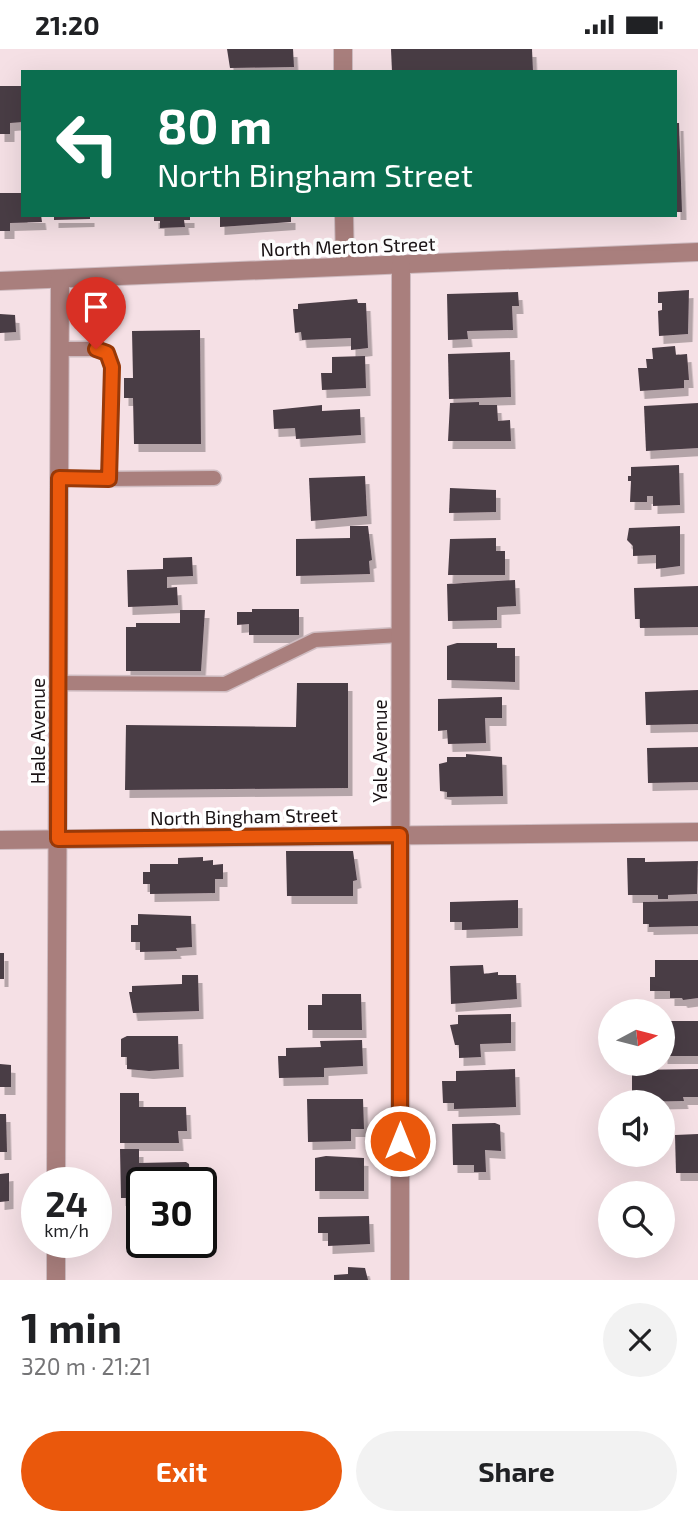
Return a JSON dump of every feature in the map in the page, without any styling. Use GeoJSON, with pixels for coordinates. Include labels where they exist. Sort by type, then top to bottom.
{"type":"FeatureCollection","features":[{"type":"Feature","properties":{"kind":"street"},"geometry":{"type":"LineString","coordinates":[[342,49],[343,70]]}},
{"type":"Feature","properties":{"kind":"street"},"geometry":{"type":"LineString","coordinates":[[344,217],[345,266]]}},
{"type":"Feature","properties":{"kind":"street","name":"North Merton Street"},"geometry":{"type":"LineString","coordinates":[[0,281],[698,252]]}},
{"type":"Feature","properties":{"kind":"street","name":"Yale Avenue"},"geometry":{"type":"LineString","coordinates":[[400,1280],[401,265]]}},
{"type":"Feature","properties":{"kind":"street","name":"Hale Avenue"},"geometry":{"type":"LineString","coordinates":[[56,1167],[60,279]]}},
{"type":"Feature","properties":{"kind":"street","name":"North Bingham Street"},"geometry":{"type":"LineString","coordinates":[[0,840],[698,832]]}},
{"type":"Feature","properties":{"kind":"street"},"geometry":{"type":"LineString","coordinates":[[56,1258],[56,1280]]}},
{"type":"Feature","properties":{"kind":"lane"},"geometry":{"type":"LineString","coordinates":[[60,349],[96,349],[107,353],[112,367],[109,479]]}},
{"type":"Feature","properties":{"kind":"lane"},"geometry":{"type":"LineString","coordinates":[[59,478],[214,478]]}},
{"type":"Feature","properties":{"kind":"lane"},"geometry":{"type":"LineString","coordinates":[[58,683],[225,684],[315,640],[400,635]]}},
{"type":"Feature","properties":{"kind":"building"},"geometry":{"type":"Polygon","coordinates":[[[227,49],[293,49],[294,67],[230,68],[227,49]]]}},
{"type":"Feature","properties":{"kind":"building"},"geometry":{"type":"Polygon","coordinates":[[[391,49],[532,49],[533,70],[392,70],[391,49]]]}},
{"type":"Feature","properties":{"kind":"building"},"geometry":{"type":"Polygon","coordinates":[[[0,86],[21,86],[21,122],[10,123],[10,134],[0,134],[0,86]]]}},
{"type":"Feature","properties":{"kind":"building"},"geometry":{"type":"Polygon","coordinates":[[[677,123],[679,123],[682,212],[677,212],[677,123]]]}},
{"type":"Feature","properties":{"kind":"building"},"geometry":{"type":"Polygon","coordinates":[[[0,193],[21,193],[21,217],[41,217],[42,222],[10,223],[10,231],[0,231],[0,193]]]}},
{"type":"Feature","properties":{"kind":"building"},"geometry":{"type":"Polygon","coordinates":[[[54,217],[90,217],[90,219],[54,220],[54,217]]]}},
{"type":"Feature","properties":{"kind":"building"},"geometry":{"type":"Polygon","coordinates":[[[154,217],[190,217],[190,220],[184,220],[185,227],[160,228],[160,221],[154,221],[154,217]]]}},
{"type":"Feature","properties":{"kind":"building"},"geometry":{"type":"Polygon","coordinates":[[[220,217],[291,217],[291,222],[220,227],[220,217]]]}},
{"type":"Feature","properties":{"kind":"building"},"geometry":{"type":"Polygon","coordinates":[[[689,290],[688,334],[659,336],[658,311],[662,310],[662,303],[658,303],[658,292],[689,290]]]}},
{"type":"Feature","properties":{"kind":"building"},"geometry":{"type":"Polygon","coordinates":[[[518,292],[519,306],[512,306],[513,330],[467,331],[468,339],[448,340],[447,294],[518,292]]]}},
{"type":"Feature","properties":{"kind":"building"},"geometry":{"type":"Polygon","coordinates":[[[357,299],[358,303],[366,303],[368,348],[351,350],[351,338],[302,340],[301,332],[295,333],[293,309],[298,309],[298,304],[357,299]]]}},
{"type":"Feature","properties":{"kind":"building"},"geometry":{"type":"Polygon","coordinates":[[[0,314],[15,315],[16,332],[0,333],[0,314]]]}},
{"type":"Feature","properties":{"kind":"building"},"geometry":{"type":"Polygon","coordinates":[[[200,330],[201,444],[134,444],[133,398],[124,398],[124,378],[133,378],[132,331],[200,330]]]}},
{"type":"Feature","properties":{"kind":"building"},"geometry":{"type":"Polygon","coordinates":[[[675,346],[676,355],[687,354],[689,380],[684,380],[684,388],[640,391],[638,368],[647,368],[646,359],[653,359],[652,348],[675,346]]]}},
{"type":"Feature","properties":{"kind":"building"},"geometry":{"type":"Polygon","coordinates":[[[510,352],[511,397],[449,399],[448,354],[510,352]]]}},
{"type":"Feature","properties":{"kind":"building"},"geometry":{"type":"Polygon","coordinates":[[[365,356],[366,388],[322,390],[321,373],[332,373],[332,357],[365,356]]]}},
{"type":"Feature","properties":{"kind":"building"},"geometry":{"type":"Polygon","coordinates":[[[479,402],[479,405],[497,405],[498,421],[510,420],[511,441],[448,441],[450,403],[479,402]]]}},
{"type":"Feature","properties":{"kind":"building"},"geometry":{"type":"Polygon","coordinates":[[[698,403],[698,448],[646,451],[644,406],[698,403]]]}},
{"type":"Feature","properties":{"kind":"building"},"geometry":{"type":"Polygon","coordinates":[[[322,405],[322,411],[360,409],[361,435],[296,439],[295,428],[274,429],[273,410],[322,405]]]}},
{"type":"Feature","properties":{"kind":"building"},"geometry":{"type":"Polygon","coordinates":[[[679,465],[680,505],[653,506],[653,496],[647,496],[647,502],[630,502],[631,481],[628,481],[628,476],[631,476],[631,467],[679,465]]]}},
{"type":"Feature","properties":{"kind":"building"},"geometry":{"type":"Polygon","coordinates":[[[365,476],[367,516],[311,521],[309,478],[365,476]]]}},
{"type":"Feature","properties":{"kind":"building"},"geometry":{"type":"Polygon","coordinates":[[[450,488],[496,490],[496,512],[449,513],[450,488]]]}},
{"type":"Feature","properties":{"kind":"building"},"geometry":{"type":"Polygon","coordinates":[[[350,526],[368,526],[372,560],[369,561],[370,574],[296,576],[296,539],[350,538],[350,526]]]}},
{"type":"Feature","properties":{"kind":"building"},"geometry":{"type":"Polygon","coordinates":[[[680,526],[680,566],[656,569],[656,555],[633,556],[633,546],[627,540],[629,528],[680,526]]]}},
{"type":"Feature","properties":{"kind":"building"},"geometry":{"type":"Polygon","coordinates":[[[496,538],[496,551],[505,551],[505,575],[448,575],[450,539],[496,538]]]}},
{"type":"Feature","properties":{"kind":"building"},"geometry":{"type":"Polygon","coordinates":[[[192,557],[193,576],[167,577],[167,588],[177,587],[178,605],[128,607],[127,570],[163,569],[163,558],[192,557]]]}},
{"type":"Feature","properties":{"kind":"building"},"geometry":{"type":"Polygon","coordinates":[[[515,580],[516,606],[497,607],[497,620],[448,621],[447,584],[515,580]]]}},
{"type":"Feature","properties":{"kind":"building"},"geometry":{"type":"Polygon","coordinates":[[[698,586],[698,627],[640,628],[640,619],[635,619],[634,588],[698,586]]]}},
{"type":"Feature","properties":{"kind":"building"},"geometry":{"type":"Polygon","coordinates":[[[252,609],[299,609],[299,635],[249,635],[249,624],[237,625],[237,612],[252,612],[252,609]]]}},
{"type":"Feature","properties":{"kind":"building"},"geometry":{"type":"Polygon","coordinates":[[[180,610],[205,610],[201,671],[126,671],[126,627],[136,627],[136,623],[180,623],[180,610]]]}},
{"type":"Feature","properties":{"kind":"building"},"geometry":{"type":"Polygon","coordinates":[[[457,643],[497,643],[497,648],[515,648],[515,682],[447,680],[447,646],[457,643]]]}},
{"type":"Feature","properties":{"kind":"building"},"geometry":{"type":"Polygon","coordinates":[[[297,683],[348,683],[348,788],[125,790],[126,725],[296,727],[297,683]]]}},
{"type":"Feature","properties":{"kind":"building"},"geometry":{"type":"Polygon","coordinates":[[[698,690],[698,724],[646,725],[645,692],[698,690]]]}},
{"type":"Feature","properties":{"kind":"building"},"geometry":{"type":"Polygon","coordinates":[[[502,697],[502,718],[485,718],[486,743],[448,744],[447,730],[438,731],[438,699],[502,697]]]}},
{"type":"Feature","properties":{"kind":"building"},"geometry":{"type":"Polygon","coordinates":[[[698,747],[698,782],[648,783],[647,748],[698,747]]]}},
{"type":"Feature","properties":{"kind":"building"},"geometry":{"type":"Polygon","coordinates":[[[466,754],[502,757],[503,796],[447,797],[447,792],[440,791],[439,764],[447,762],[447,757],[466,757],[466,754]]]}},
{"type":"Feature","properties":{"kind":"building"},"geometry":{"type":"Polygon","coordinates":[[[286,851],[353,851],[357,880],[353,881],[353,896],[287,896],[286,851]]]}},
{"type":"Feature","properties":{"kind":"building"},"geometry":{"type":"Polygon","coordinates":[[[203,857],[203,861],[213,860],[213,865],[223,864],[223,879],[215,879],[215,893],[150,894],[150,884],[143,884],[143,872],[150,872],[150,864],[178,864],[178,858],[203,857]]]}},
{"type":"Feature","properties":{"kind":"building"},"geometry":{"type":"Polygon","coordinates":[[[627,858],[645,858],[645,862],[698,861],[697,894],[668,895],[668,899],[658,899],[658,895],[628,895],[627,858]]]}},
{"type":"Feature","properties":{"kind":"building"},"geometry":{"type":"Polygon","coordinates":[[[518,900],[518,928],[462,930],[462,922],[450,922],[450,902],[518,900]]]}},
{"type":"Feature","properties":{"kind":"building"},"geometry":{"type":"Polygon","coordinates":[[[698,901],[698,926],[649,927],[649,924],[643,924],[643,902],[698,901]]]}},
{"type":"Feature","properties":{"kind":"building"},"geometry":{"type":"Polygon","coordinates":[[[138,914],[191,916],[192,947],[176,948],[177,951],[140,952],[140,942],[131,942],[131,925],[138,925],[138,914]]]}},
{"type":"Feature","properties":{"kind":"building"},"geometry":{"type":"Polygon","coordinates":[[[0,953],[4,953],[4,979],[0,979],[0,953]]]}},
{"type":"Feature","properties":{"kind":"building"},"geometry":{"type":"Polygon","coordinates":[[[655,960],[698,960],[698,998],[683,1000],[670,998],[670,991],[650,991],[650,977],[655,977],[655,960]]]}},
{"type":"Feature","properties":{"kind":"building"},"geometry":{"type":"Polygon","coordinates":[[[483,965],[484,974],[498,972],[498,975],[516,975],[517,999],[451,1004],[450,966],[483,965]]]}},
{"type":"Feature","properties":{"kind":"building"},"geometry":{"type":"Polygon","coordinates":[[[182,975],[198,975],[199,1011],[133,1013],[129,992],[132,992],[132,986],[182,984],[182,975]]]}},
{"type":"Feature","properties":{"kind":"building"},"geometry":{"type":"Polygon","coordinates":[[[322,994],[361,994],[362,1030],[308,1030],[308,1005],[322,1005],[322,994]]]}},
{"type":"Feature","properties":{"kind":"building"},"geometry":{"type":"Polygon","coordinates":[[[511,1014],[511,1043],[480,1044],[481,1057],[459,1058],[459,1045],[455,1045],[450,1025],[458,1024],[458,1015],[511,1014]]]}},
{"type":"Feature","properties":{"kind":"building"},"geometry":{"type":"Polygon","coordinates":[[[676,1021],[698,1021],[698,1056],[676,1056],[676,1021]]]}},
{"type":"Feature","properties":{"kind":"building"},"geometry":{"type":"Polygon","coordinates":[[[127,1036],[178,1036],[179,1069],[127,1069],[127,1057],[121,1057],[121,1039],[127,1036]]]}},
{"type":"Feature","properties":{"kind":"building"},"geometry":{"type":"Polygon","coordinates":[[[362,1040],[363,1066],[324,1068],[324,1077],[279,1078],[278,1056],[286,1056],[286,1048],[321,1047],[320,1041],[362,1040]]]}},
{"type":"Feature","properties":{"kind":"building"},"geometry":{"type":"Polygon","coordinates":[[[0,1064],[11,1065],[11,1087],[0,1087],[0,1064]]]}},
{"type":"Feature","properties":{"kind":"building"},"geometry":{"type":"Polygon","coordinates":[[[515,1069],[516,1107],[454,1109],[454,1103],[443,1103],[442,1081],[456,1081],[456,1071],[515,1069]]]}},
{"type":"Feature","properties":{"kind":"building"},"geometry":{"type":"Polygon","coordinates":[[[676,1069],[698,1069],[698,1097],[683,1097],[684,1101],[675,1101],[675,1090],[632,1090],[632,1076],[676,1076],[676,1069]]]}},
{"type":"Feature","properties":{"kind":"building"},"geometry":{"type":"Polygon","coordinates":[[[120,1093],[139,1093],[139,1107],[186,1107],[187,1131],[178,1131],[179,1143],[120,1143],[120,1093]]]}},
{"type":"Feature","properties":{"kind":"building"},"geometry":{"type":"Polygon","coordinates":[[[307,1099],[363,1099],[364,1129],[351,1129],[351,1141],[308,1142],[307,1099]]]}},
{"type":"Feature","properties":{"kind":"building"},"geometry":{"type":"Polygon","coordinates":[[[0,1114],[6,1114],[7,1152],[0,1152],[0,1114]]]}},
{"type":"Feature","properties":{"kind":"building"},"geometry":{"type":"Polygon","coordinates":[[[452,1124],[500,1125],[501,1151],[485,1150],[486,1172],[474,1172],[474,1165],[453,1165],[452,1124]]]}},
{"type":"Feature","properties":{"kind":"building"},"geometry":{"type":"Polygon","coordinates":[[[698,1134],[698,1173],[676,1173],[675,1135],[698,1134]]]}},
{"type":"Feature","properties":{"kind":"building"},"geometry":{"type":"Polygon","coordinates":[[[120,1149],[139,1149],[139,1163],[189,1164],[189,1167],[126,1167],[126,1198],[121,1198],[120,1149]]]}},
{"type":"Feature","properties":{"kind":"building"},"geometry":{"type":"Polygon","coordinates":[[[315,1158],[364,1158],[364,1191],[315,1191],[315,1158]]]}},
{"type":"Feature","properties":{"kind":"building"},"geometry":{"type":"Polygon","coordinates":[[[9,1173],[9,1201],[0,1202],[0,1174],[9,1173]]]}},
{"type":"Feature","properties":{"kind":"building"},"geometry":{"type":"Polygon","coordinates":[[[369,1216],[370,1244],[328,1246],[328,1233],[318,1233],[318,1217],[369,1216]]]}},
{"type":"Feature","properties":{"kind":"building"},"geometry":{"type":"Polygon","coordinates":[[[348,1267],[365,1268],[368,1280],[334,1280],[334,1275],[348,1274],[348,1267]]]}},
{"type":"Feature","properties":{"kind":"route"},"geometry":{"type":"LineString","coordinates":[[96,349],[107,353],[112,367],[109,479],[59,478],[58,839],[400,835],[400,1141]]}}]}
